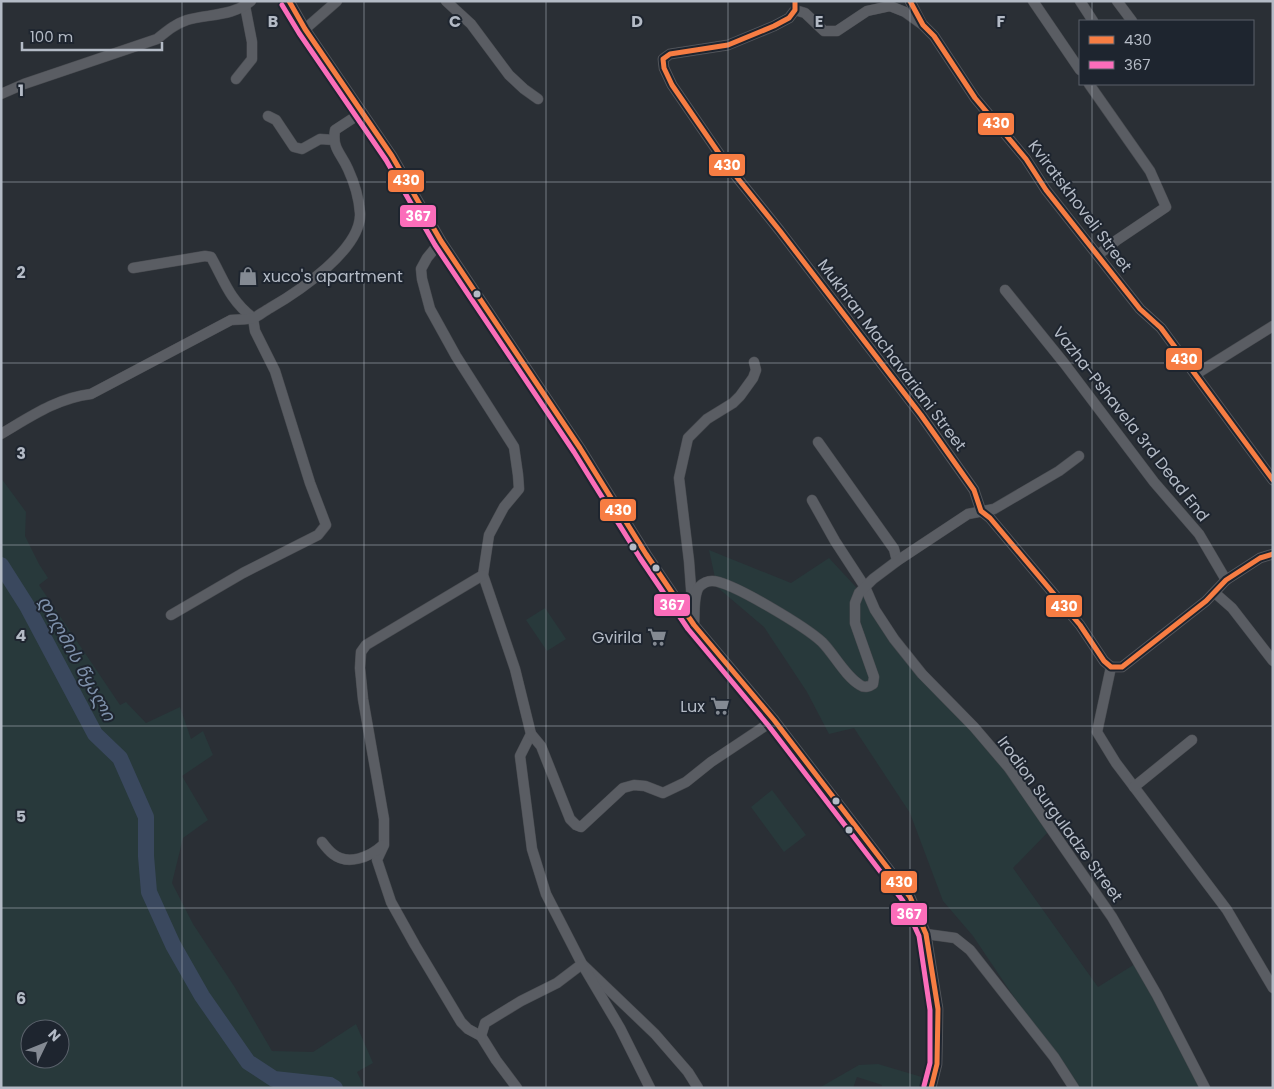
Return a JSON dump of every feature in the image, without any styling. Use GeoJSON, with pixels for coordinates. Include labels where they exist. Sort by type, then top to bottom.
{"type":"FeatureCollection","features":[{"type":"Feature","properties":{"kind":"street"},"geometry":{"type":"LineString","coordinates":[[289,1],[305,29],[392,156],[441,242],[580,448],[646,554],[694,625],[774,720],[910,897],[926,934],[938,1009],[937,1064],[931,1088]]}},
{"type":"Feature","properties":{"kind":"street"},"geometry":{"type":"LineString","coordinates":[[305,29],[337,1]]}},
{"type":"Feature","properties":{"kind":"street"},"geometry":{"type":"LineString","coordinates":[[446,1],[471,24],[509,74],[524,89],[538,99]]}},
{"type":"Feature","properties":{"kind":"street"},"geometry":{"type":"LineString","coordinates":[[867,11],[878,1]]}},
{"type":"Feature","properties":{"kind":"street"},"geometry":{"type":"LineString","coordinates":[[910,1],[923,25]]}},
{"type":"Feature","properties":{"kind":"street"},"geometry":{"type":"LineString","coordinates":[[1033,1],[1079,69]]}},
{"type":"Feature","properties":{"kind":"street"},"geometry":{"type":"LineString","coordinates":[[1080,1],[1093,20]]}},
{"type":"Feature","properties":{"kind":"street"},"geometry":{"type":"LineString","coordinates":[[1117,1],[1131,20]]}},
{"type":"Feature","properties":{"kind":"street"},"geometry":{"type":"LineString","coordinates":[[1,94],[24,84],[157,39],[172,27],[188,20],[228,12],[248,4],[252,59],[236,79]]}},
{"type":"Feature","properties":{"kind":"street","name":"Kviratskhoveli Street"},"geometry":{"type":"LineString","coordinates":[[795,6],[824,31],[837,31],[867,11],[890,6],[904,12],[923,25],[934,36],[975,98],[1026,160],[1046,190],[1140,309],[1160,328],[1196,374],[1273,480]]}},
{"type":"Feature","properties":{"kind":"street","name":"Mukhran Machavariani Street"},"geometry":{"type":"LineString","coordinates":[[795,6],[789,18],[728,45],[670,54],[663,58],[664,68],[672,86],[727,165],[786,239],[964,475],[974,490],[981,512],[990,518],[1080,625],[1104,661],[1111,667]]}},
{"type":"Feature","properties":{"kind":"street"},"geometry":{"type":"LineString","coordinates":[[1090,85],[1150,171],[1166,207],[1116,240],[1098,255]]}},
{"type":"Feature","properties":{"kind":"street"},"geometry":{"type":"LineString","coordinates":[[1,434],[54,403],[91,394],[231,320],[253,318],[291,296],[318,275],[347,246],[356,233],[360,216],[357,196],[348,168],[336,148],[334,140],[335,130],[361,113]]}},
{"type":"Feature","properties":{"kind":"street"},"geometry":{"type":"LineString","coordinates":[[268,116],[276,120],[294,147],[302,149],[320,139],[334,140]]}},
{"type":"Feature","properties":{"kind":"street"},"geometry":{"type":"LineString","coordinates":[[441,242],[427,258],[422,269],[422,280],[430,309],[456,356],[514,446],[518,475],[519,489],[504,508],[489,535],[483,575],[515,669],[531,734],[541,746],[570,819],[576,825],[581,826],[622,788],[634,785],[644,786],[663,793],[686,782],[711,762],[774,720]]}},
{"type":"Feature","properties":{"kind":"street"},"geometry":{"type":"LineString","coordinates":[[133,268],[205,256],[210,257],[226,289],[241,308],[253,318],[255,331],[275,371],[310,483],[326,525],[318,535],[243,573],[171,615]]}},
{"type":"Feature","properties":{"kind":"street","name":"Vazha-Pshavela 3rd Dead End"},"geometry":{"type":"LineString","coordinates":[[1004,290],[1064,363],[1154,482],[1199,534],[1226,580]]}},
{"type":"Feature","properties":{"kind":"street"},"geometry":{"type":"LineString","coordinates":[[1196,374],[1273,326]]}},
{"type":"Feature","properties":{"kind":"street"},"geometry":{"type":"LineString","coordinates":[[694,625],[689,561],[679,478],[688,438],[707,419],[733,403],[740,396],[753,378],[756,370],[754,362]]}},
{"type":"Feature","properties":{"kind":"street"},"geometry":{"type":"LineString","coordinates":[[818,442],[894,548],[897,561]]}},
{"type":"Feature","properties":{"kind":"street"},"geometry":{"type":"LineString","coordinates":[[694,625],[696,593],[706,582],[711,580],[719,582],[751,597],[806,630],[821,641],[861,687],[869,687],[873,684],[874,677],[855,623],[854,614],[855,603],[859,593],[897,561],[968,514],[994,509],[1059,471],[1079,456]]}},
{"type":"Feature","properties":{"kind":"street","name":"Irodion Surguladze Street"},"geometry":{"type":"LineString","coordinates":[[812,500],[835,541],[865,587],[875,610],[894,639],[922,674],[974,727],[1009,768],[1112,917],[1157,995],[1205,1088]]}},
{"type":"Feature","properties":{"kind":"street"},"geometry":{"type":"LineString","coordinates":[[1273,554],[1260,558],[1226,580],[1206,601],[1122,667],[1111,667],[1098,732],[1116,763],[1134,788],[1227,910],[1273,988]]}},
{"type":"Feature","properties":{"kind":"street"},"geometry":{"type":"LineString","coordinates":[[483,575],[366,645],[361,652],[360,668],[363,699],[384,819],[384,845],[377,860],[391,902],[461,1022],[468,1030],[480,1036],[517,1088]]}},
{"type":"Feature","properties":{"kind":"street"},"geometry":{"type":"LineString","coordinates":[[1215,593],[1232,608],[1273,661]]}},
{"type":"Feature","properties":{"kind":"street"},"geometry":{"type":"LineString","coordinates":[[531,734],[520,756],[532,849],[546,894],[582,964],[620,1028],[650,1088]]}},
{"type":"Feature","properties":{"kind":"street"},"geometry":{"type":"LineString","coordinates":[[1134,788],[1192,740]]}},
{"type":"Feature","properties":{"kind":"street"},"geometry":{"type":"LineString","coordinates":[[322,842],[332,854],[343,860],[354,860],[375,852],[384,845]]}},
{"type":"Feature","properties":{"kind":"street"},"geometry":{"type":"LineString","coordinates":[[926,934],[955,938],[970,950],[1054,1057],[1074,1088]]}},
{"type":"Feature","properties":{"kind":"street"},"geometry":{"type":"LineString","coordinates":[[480,1036],[485,1023],[521,1001],[558,983],[582,964]]}},
{"type":"Feature","properties":{"kind":"street"},"geometry":{"type":"LineString","coordinates":[[582,964],[655,1034],[688,1072],[698,1088]]}},
{"type":"Feature","properties":{"kind":"shaded area"},"geometry":{"type":"Polygon","coordinates":[[[1,478],[26,512],[25,536],[48,578],[39,585],[120,705],[126,702],[146,723],[180,707],[191,739],[203,731],[213,755],[182,776],[208,820],[183,838],[172,883],[193,924],[234,986],[272,1051],[313,1052],[356,1024],[373,1063],[357,1072],[365,1088],[1,1088],[1,478]]]}},
{"type":"Feature","properties":{"kind":"shaded area"},"geometry":{"type":"Polygon","coordinates":[[[709,550],[791,583],[829,558],[868,600],[886,633],[1010,769],[1050,830],[1013,868],[1098,987],[1135,964],[1207,1088],[1075,1088],[973,936],[943,901],[910,813],[854,728],[829,734],[807,692],[764,627],[717,587],[709,550]]]}},
{"type":"Feature","properties":{"kind":"shaded area"},"geometry":{"type":"Polygon","coordinates":[[[545,608],[566,639],[547,651],[526,620],[545,608]]]}},
{"type":"Feature","properties":{"kind":"shaded area"},"geometry":{"type":"Polygon","coordinates":[[[772,790],[806,835],[784,852],[751,807],[772,790]]]}},
{"type":"Feature","properties":{"kind":"shaded area"},"geometry":{"type":"Polygon","coordinates":[[[878,1064],[925,1078],[922,1088],[881,1088],[882,1085],[857,1077],[853,1088],[819,1088],[859,1065],[878,1064]]]}},
{"type":"Feature","properties":{"kind":"waterway","name":"დიღმის წყალი"},"geometry":{"type":"LineString","coordinates":[[1,565],[27,606],[95,734],[120,758],[146,817],[146,856],[149,892],[173,945],[202,996],[248,1062],[274,1079],[330,1085],[335,1088]]}},
{"type":"Feature","properties":{"kind":"transit line","name":"430"},"geometry":{"type":"LineString","coordinates":[[289,1],[305,29],[392,156],[441,241],[580,448],[646,554],[694,625],[774,720],[910,897],[926,934],[938,1009],[937,1064],[931,1088]]}},
{"type":"Feature","properties":{"kind":"transit line","name":"430"},"geometry":{"type":"LineString","coordinates":[[795,1],[795,10],[789,18],[774,26],[728,45],[670,54],[663,59],[664,68],[672,85],[727,165],[921,415],[974,490],[981,511],[990,518],[1080,625],[1104,661],[1111,667],[1122,667],[1206,601],[1226,580],[1260,558],[1273,554]]}},
{"type":"Feature","properties":{"kind":"transit line","name":"430"},"geometry":{"type":"LineString","coordinates":[[910,1],[923,25],[934,36],[975,98],[1026,159],[1046,190],[1140,309],[1161,328],[1273,480]]}},
{"type":"Feature","properties":{"kind":"transit line","name":"367"},"geometry":{"type":"LineString","coordinates":[[282,5],[386,160],[435,245],[574,452],[640,558],[688,629],[768,725],[903,901],[919,936],[930,1010],[930,1063],[924,1086]]}},
{"type":"Feature","properties":{"kind":"place","name":"xuco's apartment"},"geometry":{"type":"Point","coordinates":[248,276]}},
{"type":"Feature","properties":{"kind":"place","name":"Gvirila"},"geometry":{"type":"Point","coordinates":[657,637]}},
{"type":"Feature","properties":{"kind":"place","name":"Lux"},"geometry":{"type":"Point","coordinates":[720,706]}}]}
